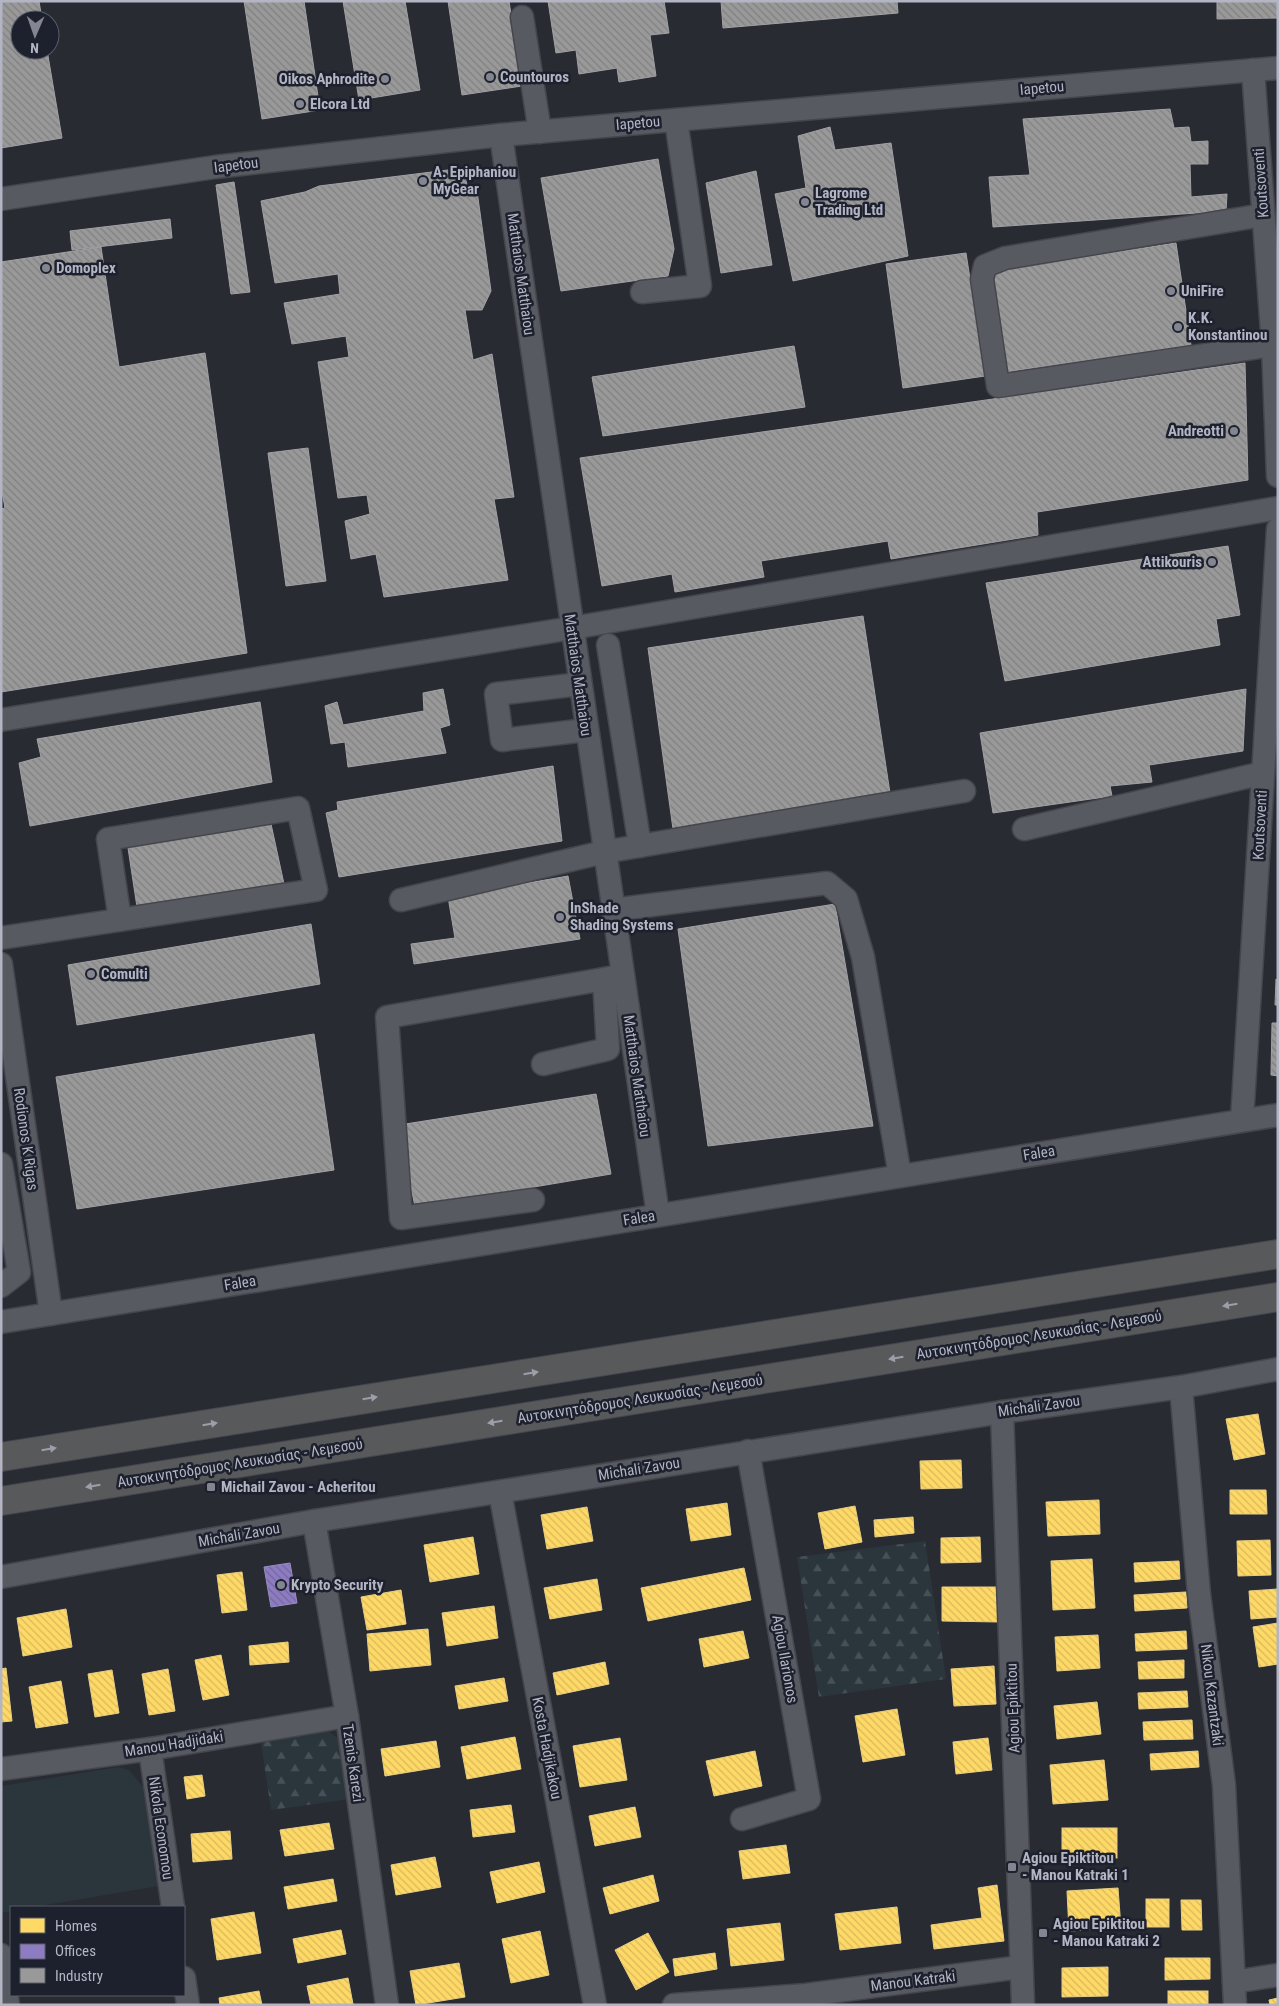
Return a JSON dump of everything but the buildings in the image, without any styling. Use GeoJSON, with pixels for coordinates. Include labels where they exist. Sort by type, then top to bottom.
{"type":"FeatureCollection","features":[{"type":"Feature","properties":{"kind":"highway"},"geometry":{"type":"LineString","coordinates":[[867,1319],[1025,1283],[1278,1238]]}},
{"type":"Feature","properties":{"kind":"highway"},"geometry":{"type":"LineString","coordinates":[[1,1457],[1278,1254]]}},
{"type":"Feature","properties":{"kind":"highway","name":"Αυτοκινητόδρομος Λευκωσίας - Λεμεσού"},"geometry":{"type":"LineString","coordinates":[[1,1501],[1278,1297]]}},
{"type":"Feature","properties":{"kind":"street"},"geometry":{"type":"LineString","coordinates":[[522,17],[540,132]]}},
{"type":"Feature","properties":{"kind":"street","name":"Iapetou"},"geometry":{"type":"LineString","coordinates":[[1,199],[215,167],[501,135],[1278,68]]}},
{"type":"Feature","properties":{"kind":"street","name":"Koutsoventi"},"geometry":{"type":"LineString","coordinates":[[1253,70],[1273,345],[1278,476]]}},
{"type":"Feature","properties":{"kind":"street"},"geometry":{"type":"LineString","coordinates":[[642,292],[700,286],[676,120]]}},
{"type":"Feature","properties":{"kind":"street","name":"Matthaios Matthaiou"},"geometry":{"type":"LineString","coordinates":[[501,135],[612,910],[613,977],[658,1215]]}},
{"type":"Feature","properties":{"kind":"street"},"geometry":{"type":"LineString","coordinates":[[1263,215],[1005,258],[985,266],[982,279],[998,386],[1273,345]]}},
{"type":"Feature","properties":{"kind":"street"},"geometry":{"type":"LineString","coordinates":[[1,720],[572,628],[1278,508]]}},
{"type":"Feature","properties":{"kind":"street","name":"Koutsoventi"},"geometry":{"type":"LineString","coordinates":[[1242,1120],[1278,529]]}},
{"type":"Feature","properties":{"kind":"street"},"geometry":{"type":"LineString","coordinates":[[608,645],[640,846]]}},
{"type":"Feature","properties":{"kind":"street"},"geometry":{"type":"LineString","coordinates":[[580,684],[496,694],[502,740],[586,730]]}},
{"type":"Feature","properties":{"kind":"street"},"geometry":{"type":"LineString","coordinates":[[1024,829],[1263,773]]}},
{"type":"Feature","properties":{"kind":"street"},"geometry":{"type":"LineString","coordinates":[[401,900],[604,852],[964,790]]}},
{"type":"Feature","properties":{"kind":"street"},"geometry":{"type":"LineString","coordinates":[[1,938],[120,920],[316,890],[298,808],[108,839],[120,920]]}},
{"type":"Feature","properties":{"kind":"street"},"geometry":{"type":"LineString","coordinates":[[612,910],[827,883],[846,899],[863,957],[900,1176]]}},
{"type":"Feature","properties":{"kind":"street","name":"Rodionos K Rigas"},"geometry":{"type":"LineString","coordinates":[[1,964],[52,1314]]}},
{"type":"Feature","properties":{"kind":"street"},"geometry":{"type":"LineString","coordinates":[[534,1200],[401,1218],[387,1017],[613,977],[608,1049],[542,1064]]}},
{"type":"Feature","properties":{"kind":"street","name":"Falea"},"geometry":{"type":"LineString","coordinates":[[1,1322],[1242,1120],[1278,1116]]}},
{"type":"Feature","properties":{"kind":"street"},"geometry":{"type":"LineString","coordinates":[[1,1164],[20,1272],[1,1286]]}},
{"type":"Feature","properties":{"kind":"street","name":"Michali Zavou"},"geometry":{"type":"LineString","coordinates":[[1,1577],[314,1521],[748,1451],[1181,1387],[1278,1370]]}},
{"type":"Feature","properties":{"kind":"street","name":"Nikou Kazantzaki"},"geometry":{"type":"LineString","coordinates":[[1181,1387],[1199,1594],[1224,1785],[1235,2005]]}},
{"type":"Feature","properties":{"kind":"street","name":"Agiou Epiktitou"},"geometry":{"type":"LineString","coordinates":[[1002,1412],[1023,2005]]}},
{"type":"Feature","properties":{"kind":"street","name":"Agiou Ilarionos"},"geometry":{"type":"LineString","coordinates":[[742,1819],[809,1798],[748,1451]]}},
{"type":"Feature","properties":{"kind":"street","name":"Kosta Hadjikakou"},"geometry":{"type":"LineString","coordinates":[[500,1492],[595,2005]]}},
{"type":"Feature","properties":{"kind":"street","name":"Tzenis Karezi"},"geometry":{"type":"LineString","coordinates":[[314,1521],[347,1716],[386,2005]]}},
{"type":"Feature","properties":{"kind":"street","name":"Manou Hadjidaki"},"geometry":{"type":"LineString","coordinates":[[1,1769],[150,1748],[347,1716]]}},
{"type":"Feature","properties":{"kind":"street","name":"Nikola Economou"},"geometry":{"type":"LineString","coordinates":[[150,1748],[173,1906]]}},
{"type":"Feature","properties":{"kind":"street"},"geometry":{"type":"LineString","coordinates":[[1,1955],[8,2005]]}},
{"type":"Feature","properties":{"kind":"street","name":"Manou Katraki"},"geometry":{"type":"LineString","coordinates":[[674,2005],[807,2000],[1021,1967]]}},
{"type":"Feature","properties":{"kind":"street"},"geometry":{"type":"LineString","coordinates":[[1234,1982],[1278,1975]]}},
{"type":"Feature","properties":{"kind":"street"},"geometry":{"type":"LineString","coordinates":[[185,1985],[188,2005]]}},
{"type":"Feature","properties":{"kind":"green space"},"geometry":{"type":"Polygon","coordinates":[[[925,1541],[946,1679],[819,1697],[797,1557],[925,1541]]]}},
{"type":"Feature","properties":{"kind":"green space"},"geometry":{"type":"Polygon","coordinates":[[[323,1728],[339,1739],[345,1750],[351,1799],[271,1810],[260,1736],[323,1728]]]}},
{"type":"Feature","properties":{"kind":"green space"},"geometry":{"type":"Polygon","coordinates":[[[118,1767],[129,1770],[144,1788],[159,1886],[40,1906],[10,1906],[10,1911],[1,1913],[1,1786],[118,1767]]]}},
{"type":"Feature","properties":{"kind":"place","name":"Countouros"},"geometry":{"type":"Point","coordinates":[490,77]}},
{"type":"Feature","properties":{"kind":"place","name":"Oikos Aphrodite"},"geometry":{"type":"Point","coordinates":[385,79]}},
{"type":"Feature","properties":{"kind":"place","name":"Elcora Ltd"},"geometry":{"type":"Point","coordinates":[300,104]}},
{"type":"Feature","properties":{"kind":"place","name":"A. Epiphaniou MyGear"},"geometry":{"type":"Point","coordinates":[423,181]}},
{"type":"Feature","properties":{"kind":"place","name":"Lagrome Trading Ltd"},"geometry":{"type":"Point","coordinates":[805,202]}},
{"type":"Feature","properties":{"kind":"place","name":"Domoplex"},"geometry":{"type":"Point","coordinates":[46,268]}},
{"type":"Feature","properties":{"kind":"place","name":"UniFire"},"geometry":{"type":"Point","coordinates":[1171,291]}},
{"type":"Feature","properties":{"kind":"place","name":"K.K. Konstantinou"},"geometry":{"type":"Point","coordinates":[1178,327]}},
{"type":"Feature","properties":{"kind":"place","name":"Andreotti"},"geometry":{"type":"Point","coordinates":[1234,431]}},
{"type":"Feature","properties":{"kind":"place","name":"Attikouris"},"geometry":{"type":"Point","coordinates":[1212,562]}},
{"type":"Feature","properties":{"kind":"place","name":"InShade Shading Systems"},"geometry":{"type":"Point","coordinates":[560,917]}},
{"type":"Feature","properties":{"kind":"place","name":"Comulti"},"geometry":{"type":"Point","coordinates":[91,974]}},
{"type":"Feature","properties":{"kind":"place","name":"Michail Zavou - Acheritou"},"geometry":{"type":"Point","coordinates":[211,1487]}},
{"type":"Feature","properties":{"kind":"place","name":"Krypto Security"},"geometry":{"type":"Point","coordinates":[281,1585]}},
{"type":"Feature","properties":{"kind":"place","name":"Agiou Epiktitou - Manou Katraki 1"},"geometry":{"type":"Point","coordinates":[1012,1867]}},
{"type":"Feature","properties":{"kind":"place","name":"Agiou Epiktitou - Manou Katraki 2"},"geometry":{"type":"Point","coordinates":[1043,1933]}}]}
